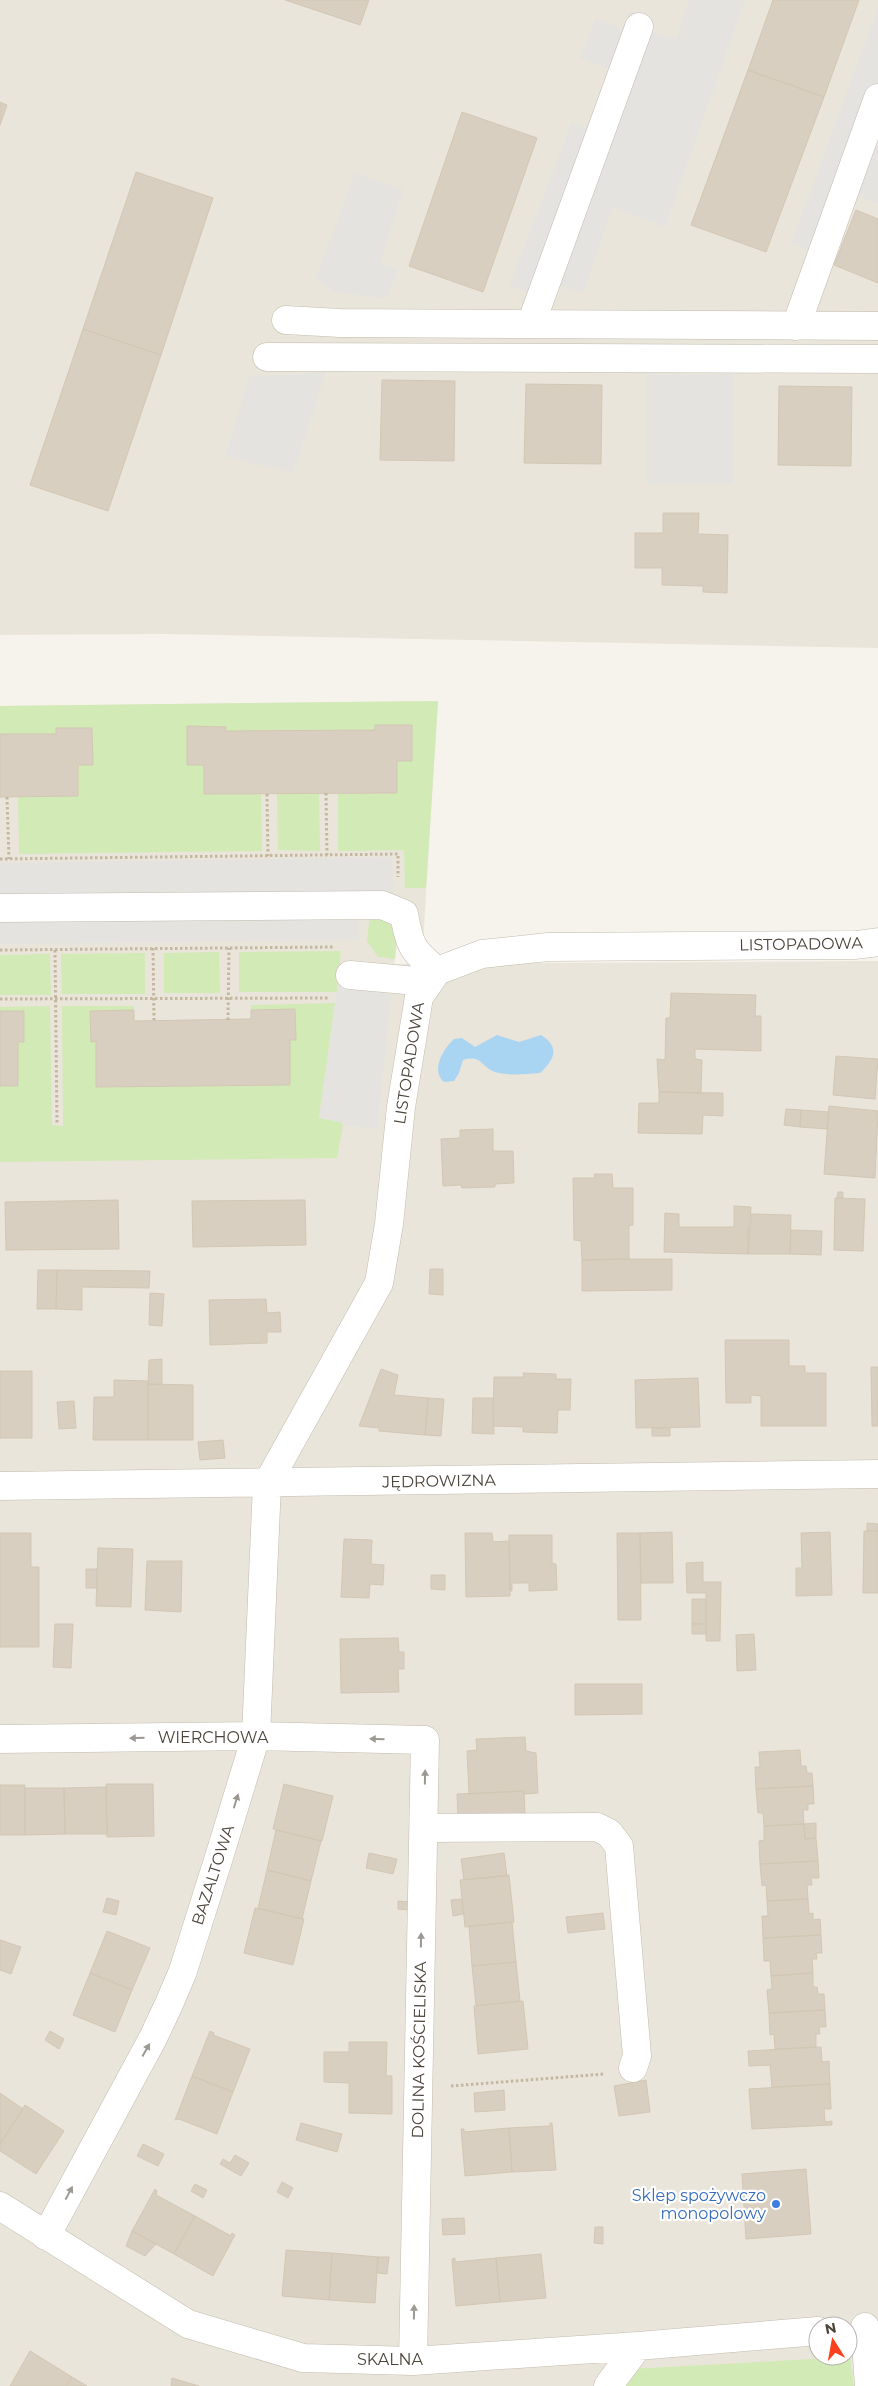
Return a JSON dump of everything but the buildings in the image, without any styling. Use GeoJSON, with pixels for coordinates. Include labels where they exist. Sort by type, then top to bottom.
{"type":"FeatureCollection","features":[{"type":"Feature","properties":{"kind":"street"},"geometry":{"type":"LineString","coordinates":[[531,324],[639,27]]}},
{"type":"Feature","properties":{"kind":"street"},"geometry":{"type":"LineString","coordinates":[[796,326],[878,98]]}},
{"type":"Feature","properties":{"kind":"street"},"geometry":{"type":"LineString","coordinates":[[286,320],[340,323],[878,326]]}},
{"type":"Feature","properties":{"kind":"street"},"geometry":{"type":"LineString","coordinates":[[267,358],[878,359]]}},
{"type":"Feature","properties":{"kind":"street"},"geometry":{"type":"LineString","coordinates":[[0,908],[382,906],[404,914],[409,942],[433,977]]}},
{"type":"Feature","properties":{"kind":"street","name":"LISTOPADOWA"},"geometry":{"type":"LineString","coordinates":[[267,1484],[379,1282],[389,1224],[401,1107],[419,997],[433,977],[482,954],[548,947],[856,945],[878,942]]}},
{"type":"Feature","properties":{"kind":"street"},"geometry":{"type":"LineString","coordinates":[[350,975],[433,977]]}},
{"type":"Feature","properties":{"kind":"street","name":"JĘDROWIZNA"},"geometry":{"type":"LineString","coordinates":[[0,1486],[267,1484],[878,1474]]}},
{"type":"Feature","properties":{"kind":"street","name":"BAZALTOWA"},"geometry":{"type":"LineString","coordinates":[[46,2236],[153,2038],[169,2004],[218,1863],[256,1736],[267,1484]]}},
{"type":"Feature","properties":{"kind":"street","name":"WIERCHOWA"},"geometry":{"type":"LineString","coordinates":[[0,1739],[256,1736],[425,1740]]}},
{"type":"Feature","properties":{"kind":"street","name":"DOLINA KOŚCIELISKA"},"geometry":{"type":"LineString","coordinates":[[413,2361],[425,1740]]}},
{"type":"Feature","properties":{"kind":"street"},"geometry":{"type":"LineString","coordinates":[[424,1828],[597,1826],[609,1834],[619,1846],[637,2056],[633,2068]]}},
{"type":"Feature","properties":{"kind":"street","name":"SKALNA"},"geometry":{"type":"LineString","coordinates":[[0,2206],[188,2324],[303,2358],[413,2361],[638,2346],[808,2332]]}},
{"type":"Feature","properties":{"kind":"street"},"geometry":{"type":"LineString","coordinates":[[864,2327],[869,2386]]}},
{"type":"Feature","properties":{"kind":"street"},"geometry":{"type":"LineString","coordinates":[[608,2386],[638,2346]]}},
{"type":"Feature","properties":{"kind":"path"},"geometry":{"type":"LineString","coordinates":[[267,794],[268,856]]}},
{"type":"Feature","properties":{"kind":"path"},"geometry":{"type":"LineString","coordinates":[[326,794],[327,855]]}},
{"type":"Feature","properties":{"kind":"path"},"geometry":{"type":"LineString","coordinates":[[7,797],[10,859]]}},
{"type":"Feature","properties":{"kind":"path"},"geometry":{"type":"LineString","coordinates":[[0,859],[398,854],[398,912]]}},
{"type":"Feature","properties":{"kind":"path"},"geometry":{"type":"LineString","coordinates":[[0,950],[336,947]]}},
{"type":"Feature","properties":{"kind":"path"},"geometry":{"type":"LineString","coordinates":[[153,948],[154,1020]]}},
{"type":"Feature","properties":{"kind":"path"},"geometry":{"type":"LineString","coordinates":[[228,1020],[229,948]]}},
{"type":"Feature","properties":{"kind":"path"},"geometry":{"type":"LineString","coordinates":[[55,950],[54,999],[57,1125]]}},
{"type":"Feature","properties":{"kind":"path"},"geometry":{"type":"LineString","coordinates":[[0,999],[334,998]]}},
{"type":"Feature","properties":{"kind":"path"},"geometry":{"type":"LineString","coordinates":[[449,2086],[624,2073],[633,2068]]}},
{"type":"Feature","properties":{"kind":"shaded area"},"geometry":{"type":"Polygon","coordinates":[[[0,0],[878,0],[878,648],[164,634],[0,635],[0,0]]]}},
{"type":"Feature","properties":{"kind":"shaded area"},"geometry":{"type":"Polygon","coordinates":[[[689,0],[745,0],[665,227],[613,207],[583,293],[557,285],[525,291],[509,286],[572,122],[586,128],[609,69],[580,58],[596,18],[623,29],[630,10],[655,20],[652,31],[676,39],[689,0]]]}},
{"type":"Feature","properties":{"kind":"shaded area"},"geometry":{"type":"Polygon","coordinates":[[[878,8],[878,203],[855,195],[831,258],[791,244],[878,8]]]}},
{"type":"Feature","properties":{"kind":"shaded area"},"geometry":{"type":"Polygon","coordinates":[[[355,173],[403,190],[380,262],[398,270],[387,298],[337,293],[315,280],[355,173]]]}},
{"type":"Feature","properties":{"kind":"shaded area"},"geometry":{"type":"Polygon","coordinates":[[[326,372],[293,473],[225,457],[249,377],[326,372]]]}},
{"type":"Feature","properties":{"kind":"shaded area"},"geometry":{"type":"Polygon","coordinates":[[[647,374],[733,374],[733,484],[647,484],[647,374]]]}},
{"type":"Feature","properties":{"kind":"shaded area"},"geometry":{"type":"Polygon","coordinates":[[[438,701],[423,943],[397,941],[394,964],[878,961],[878,2386],[854,2386],[851,2366],[858,2366],[858,2316],[808,2316],[808,2362],[617,2386],[0,2386],[0,706],[438,701]]]}},
{"type":"Feature","properties":{"kind":"shaded area"},"geometry":{"type":"Polygon","coordinates":[[[392,857],[393,890],[359,903],[359,940],[0,944],[0,863],[392,857]]]}},
{"type":"Feature","properties":{"kind":"shaded area"},"geometry":{"type":"Polygon","coordinates":[[[338,983],[391,995],[377,1129],[343,1125],[341,1122],[319,1118],[338,983]]]}},
{"type":"Feature","properties":{"kind":"green space"},"geometry":{"type":"Polygon","coordinates":[[[438,701],[426,888],[405,888],[404,850],[338,851],[338,794],[397,793],[397,761],[412,761],[411,725],[375,725],[375,730],[225,731],[225,727],[187,727],[187,765],[204,765],[204,794],[261,794],[262,851],[19,854],[18,797],[78,796],[78,765],[93,764],[92,728],[56,728],[56,734],[0,734],[0,706],[438,701]]]}},
{"type":"Feature","properties":{"kind":"green space"},"geometry":{"type":"Polygon","coordinates":[[[277,794],[319,794],[320,851],[278,850],[277,794]]]}},
{"type":"Feature","properties":{"kind":"green space"},"geometry":{"type":"Polygon","coordinates":[[[370,915],[386,921],[394,930],[396,936],[395,959],[378,957],[367,941],[370,915]]]}},
{"type":"Feature","properties":{"kind":"green space"},"geometry":{"type":"Polygon","coordinates":[[[341,951],[337,992],[239,992],[239,952],[341,951]]]}},
{"type":"Feature","properties":{"kind":"green space"},"geometry":{"type":"Polygon","coordinates":[[[219,952],[220,993],[164,993],[164,953],[219,952]]]}},
{"type":"Feature","properties":{"kind":"green space"},"geometry":{"type":"Polygon","coordinates":[[[145,953],[145,994],[62,994],[61,954],[145,953]]]}},
{"type":"Feature","properties":{"kind":"green space"},"geometry":{"type":"Polygon","coordinates":[[[50,954],[51,995],[0,995],[0,955],[50,954]]]}},
{"type":"Feature","properties":{"kind":"green space"},"geometry":{"type":"Polygon","coordinates":[[[335,1003],[319,1118],[341,1122],[343,1125],[337,1158],[0,1162],[0,1086],[18,1086],[18,1042],[0,1011],[0,1007],[50,1006],[52,1125],[63,1126],[62,1006],[134,1006],[134,1010],[90,1011],[91,1041],[96,1041],[97,1087],[290,1085],[290,1040],[296,1040],[295,1010],[251,1010],[251,1005],[335,1003]]]}},
{"type":"Feature","properties":{"kind":"green space"},"geometry":{"type":"Polygon","coordinates":[[[808,2359],[808,2366],[851,2366],[854,2386],[617,2386],[630,2369],[808,2359]]]}},
{"type":"Feature","properties":{"kind":"water"},"geometry":{"type":"Polygon","coordinates":[[[497,1035],[519,1042],[541,1035],[551,1044],[553,1049],[552,1058],[540,1073],[517,1074],[495,1072],[478,1060],[463,1060],[454,1081],[444,1082],[440,1077],[438,1065],[446,1048],[454,1039],[462,1038],[475,1047],[497,1035]]]}},
{"type":"Feature","properties":{"kind":"place","name":"Sklep spożywczo monopolowy"},"geometry":{"type":"Point","coordinates":[776,2204]}}]}
